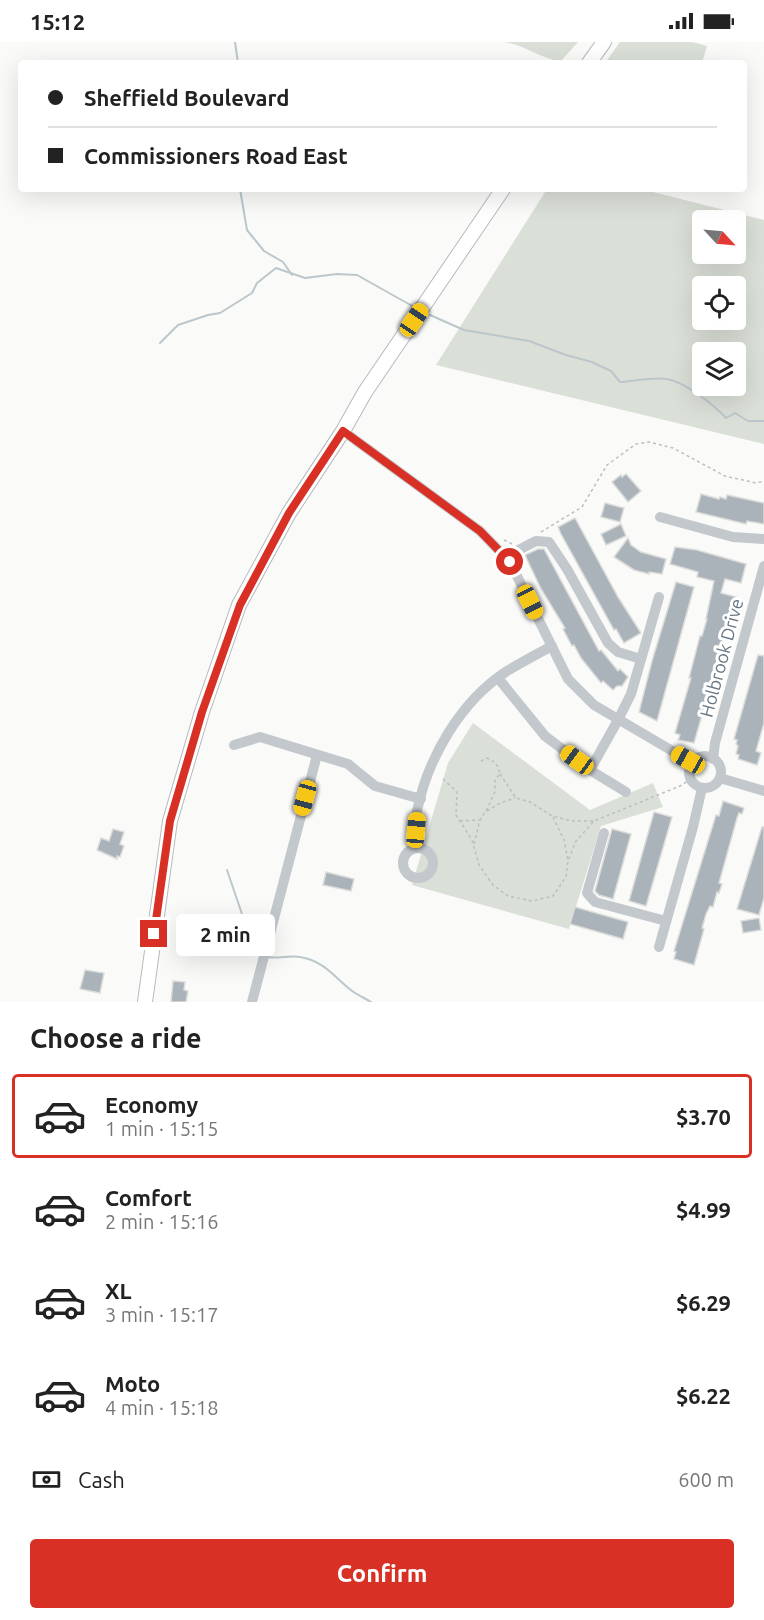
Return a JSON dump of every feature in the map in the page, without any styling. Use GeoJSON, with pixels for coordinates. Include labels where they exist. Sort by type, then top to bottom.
{"type":"FeatureCollection","features":[{"type":"Feature","properties":{"kind":"main road"},"geometry":{"type":"LineString","coordinates":[[591,60],[604,42]]}},
{"type":"Feature","properties":{"kind":"main road"},"geometry":{"type":"LineString","coordinates":[[145,1002],[170,821],[202,712],[240,605],[289,513],[343,431],[365,392],[501,192]]}},
{"type":"Feature","properties":{"kind":"street"},"geometry":{"type":"LineString","coordinates":[[343,431],[480,531],[510,562],[568,679],[594,705],[693,763]]}},
{"type":"Feature","properties":{"kind":"street"},"geometry":{"type":"LineString","coordinates":[[660,517],[733,537],[764,539]]}},
{"type":"Feature","properties":{"kind":"street"},"geometry":{"type":"LineString","coordinates":[[505,557],[536,541],[549,542],[567,569],[608,643],[618,652],[641,659]]}},
{"type":"Feature","properties":{"kind":"street","name":"Holbrook Drive"},"geometry":{"type":"LineString","coordinates":[[713,759],[715,743],[764,566]]}},
{"type":"Feature","properties":{"kind":"street"},"geometry":{"type":"LineString","coordinates":[[590,770],[631,694],[659,597]]}},
{"type":"Feature","properties":{"kind":"street"},"geometry":{"type":"LineString","coordinates":[[414,848],[417,811],[428,775],[442,743],[472,701],[498,678],[552,646]]}},
{"type":"Feature","properties":{"kind":"street"},"geometry":{"type":"LineString","coordinates":[[498,678],[544,736],[590,770],[626,792]]}},
{"type":"Feature","properties":{"kind":"street"},"geometry":{"type":"LineString","coordinates":[[234,745],[260,737],[348,764],[375,786],[421,799]]}},
{"type":"Feature","properties":{"kind":"street"},"geometry":{"type":"LineString","coordinates":[[252,1002],[317,755]]}},
{"type":"Feature","properties":{"kind":"street"},"geometry":{"type":"LineString","coordinates":[[705,756],[713,759],[721,769],[720,778],[714,785],[702,788],[691,779],[690,771],[693,763],[705,756]]}},
{"type":"Feature","properties":{"kind":"street"},"geometry":{"type":"LineString","coordinates":[[720,778],[764,791]]}},
{"type":"Feature","properties":{"kind":"street"},"geometry":{"type":"LineString","coordinates":[[659,947],[702,788]]}},
{"type":"Feature","properties":{"kind":"street"},"geometry":{"type":"LineString","coordinates":[[604,832],[587,893],[595,902],[666,921]]}},
{"type":"Feature","properties":{"kind":"path"},"geometry":{"type":"LineString","coordinates":[[536,535],[582,507],[607,465],[636,444],[649,442],[674,448],[725,476],[756,483],[764,481]]}},
{"type":"Feature","properties":{"kind":"path"},"geometry":{"type":"LineString","coordinates":[[496,547],[505,539],[513,544]]}},
{"type":"Feature","properties":{"kind":"path"},"geometry":{"type":"LineString","coordinates":[[479,762],[487,758],[494,761],[516,798]]}},
{"type":"Feature","properties":{"kind":"path"},"geometry":{"type":"LineString","coordinates":[[474,845],[480,820],[495,792],[495,780],[500,774]]}},
{"type":"Feature","properties":{"kind":"path"},"geometry":{"type":"LineString","coordinates":[[443,779],[457,792],[456,815],[472,840],[479,865],[493,885],[508,897],[532,901],[553,896],[566,877],[568,861],[576,841],[594,821]]}},
{"type":"Feature","properties":{"kind":"path"},"geometry":{"type":"LineString","coordinates":[[486,811],[516,798],[530,802],[552,816],[572,821],[594,821],[680,786],[691,779]]}},
{"type":"Feature","properties":{"kind":"path"},"geometry":{"type":"LineString","coordinates":[[552,816],[564,840],[568,861]]}},
{"type":"Feature","properties":{"kind":"path"},"geometry":{"type":"LineString","coordinates":[[460,822],[480,820]]}},
{"type":"Feature","properties":{"kind":"shaded area"},"geometry":{"type":"Polygon","coordinates":[[[504,42],[578,42],[562,60],[547,58],[504,42]]]}},
{"type":"Feature","properties":{"kind":"shaded area"},"geometry":{"type":"Polygon","coordinates":[[[620,42],[692,42],[707,46],[703,60],[607,60],[620,42]]]}},
{"type":"Feature","properties":{"kind":"shaded area"},"geometry":{"type":"Polygon","coordinates":[[[545,192],[653,192],[724,210],[692,210],[692,264],[746,264],[746,215],[764,220],[764,444],[436,365],[545,192]]]}},
{"type":"Feature","properties":{"kind":"shaded area"},"geometry":{"type":"Polygon","coordinates":[[[473,723],[590,810],[653,783],[663,807],[601,826],[569,929],[412,885],[448,763],[473,723]]]}},
{"type":"Feature","properties":{"kind":"building"},"geometry":{"type":"Polygon","coordinates":[[[626,474],[641,491],[628,502],[612,482],[626,474]]]}},
{"type":"Feature","properties":{"kind":"building"},"geometry":{"type":"Polygon","coordinates":[[[701,494],[719,499],[720,497],[726,499],[727,495],[764,503],[764,524],[747,521],[746,524],[696,512],[701,494]]]}},
{"type":"Feature","properties":{"kind":"building"},"geometry":{"type":"Polygon","coordinates":[[[605,503],[624,508],[620,522],[601,517],[605,503]]]}},
{"type":"Feature","properties":{"kind":"building"},"geometry":{"type":"Polygon","coordinates":[[[575,518],[618,597],[641,633],[624,643],[616,629],[614,630],[558,527],[575,518]]]}},
{"type":"Feature","properties":{"kind":"building"},"geometry":{"type":"Polygon","coordinates":[[[621,524],[626,536],[606,545],[601,534],[621,524]]]}},
{"type":"Feature","properties":{"kind":"building"},"geometry":{"type":"Polygon","coordinates":[[[628,538],[631,545],[641,552],[666,559],[662,574],[649,572],[649,574],[634,570],[614,557],[628,538]]]}},
{"type":"Feature","properties":{"kind":"building"},"geometry":{"type":"Polygon","coordinates":[[[675,547],[697,550],[746,564],[741,583],[725,579],[721,593],[736,597],[694,743],[678,740],[680,735],[675,733],[700,636],[702,636],[707,619],[714,581],[697,577],[698,572],[670,564],[675,547]]]}},
{"type":"Feature","properties":{"kind":"building"},"geometry":{"type":"Polygon","coordinates":[[[538,549],[544,549],[599,651],[601,650],[618,671],[620,669],[628,677],[622,686],[617,686],[613,690],[603,681],[601,683],[581,658],[574,645],[572,646],[563,629],[565,628],[541,589],[525,555],[538,549]]]}},
{"type":"Feature","properties":{"kind":"building"},"geometry":{"type":"Polygon","coordinates":[[[676,582],[694,587],[657,721],[639,712],[676,582]]]}},
{"type":"Feature","properties":{"kind":"building"},"geometry":{"type":"Polygon","coordinates":[[[758,655],[764,656],[764,723],[756,751],[761,753],[757,765],[738,759],[737,740],[734,739],[758,655]]]}},
{"type":"Feature","properties":{"kind":"building"},"geometry":{"type":"Polygon","coordinates":[[[723,801],[744,808],[742,814],[739,813],[737,818],[719,883],[722,884],[719,893],[717,892],[713,907],[710,906],[706,914],[694,965],[674,959],[676,952],[674,951],[716,815],[719,816],[723,801]]]}},
{"type":"Feature","properties":{"kind":"building"},"geometry":{"type":"Polygon","coordinates":[[[654,812],[672,817],[646,906],[629,901],[654,812]]]}},
{"type":"Feature","properties":{"kind":"building"},"geometry":{"type":"Polygon","coordinates":[[[762,827],[764,827],[764,898],[759,915],[737,909],[762,827]]]}},
{"type":"Feature","properties":{"kind":"building"},"geometry":{"type":"Polygon","coordinates":[[[113,829],[124,832],[120,844],[124,846],[117,859],[97,850],[101,838],[109,841],[113,829]]]}},
{"type":"Feature","properties":{"kind":"building"},"geometry":{"type":"Polygon","coordinates":[[[612,829],[631,834],[613,899],[599,895],[595,891],[612,829]]]}},
{"type":"Feature","properties":{"kind":"building"},"geometry":{"type":"Polygon","coordinates":[[[326,872],[354,879],[351,891],[323,885],[326,872]]]}},
{"type":"Feature","properties":{"kind":"building"},"geometry":{"type":"Polygon","coordinates":[[[575,907],[628,922],[623,939],[570,924],[575,907]]]}},
{"type":"Feature","properties":{"kind":"building"},"geometry":{"type":"Polygon","coordinates":[[[759,918],[761,930],[743,933],[741,921],[759,918]]]}},
{"type":"Feature","properties":{"kind":"building"},"geometry":{"type":"Polygon","coordinates":[[[85,970],[104,973],[100,993],[80,989],[85,970]]]}},
{"type":"Feature","properties":{"kind":"building"},"geometry":{"type":"Polygon","coordinates":[[[173,981],[185,982],[184,990],[188,991],[186,1002],[171,1002],[173,981]]]}},
{"type":"Feature","properties":{"kind":"waterway"},"geometry":{"type":"LineString","coordinates":[[235,42],[238,60]]}},
{"type":"Feature","properties":{"kind":"waterway"},"geometry":{"type":"LineString","coordinates":[[241,192],[247,230],[264,251],[283,262],[292,275]]}},
{"type":"Feature","properties":{"kind":"waterway"},"geometry":{"type":"LineString","coordinates":[[160,343],[178,325],[220,313],[252,293],[257,283],[276,268],[305,278],[337,274],[357,275],[414,307]]}},
{"type":"Feature","properties":{"kind":"waterway"},"geometry":{"type":"LineString","coordinates":[[430,315],[464,330],[529,341],[592,362],[611,371],[620,382],[655,378],[674,381],[699,395],[726,418],[735,413],[748,421],[764,421]]}},
{"type":"Feature","properties":{"kind":"waterway"},"geometry":{"type":"LineString","coordinates":[[227,870],[245,923],[248,941],[255,954],[262,955]]}},
{"type":"Feature","properties":{"kind":"waterway"},"geometry":{"type":"LineString","coordinates":[[267,957],[296,957],[317,962],[348,988],[371,1002]]}},
{"type":"Feature","properties":{"kind":"route"},"geometry":{"type":"LineString","coordinates":[[154,934],[170,821],[202,712],[240,605],[289,513],[343,431],[480,531],[510,562]]}}]}
